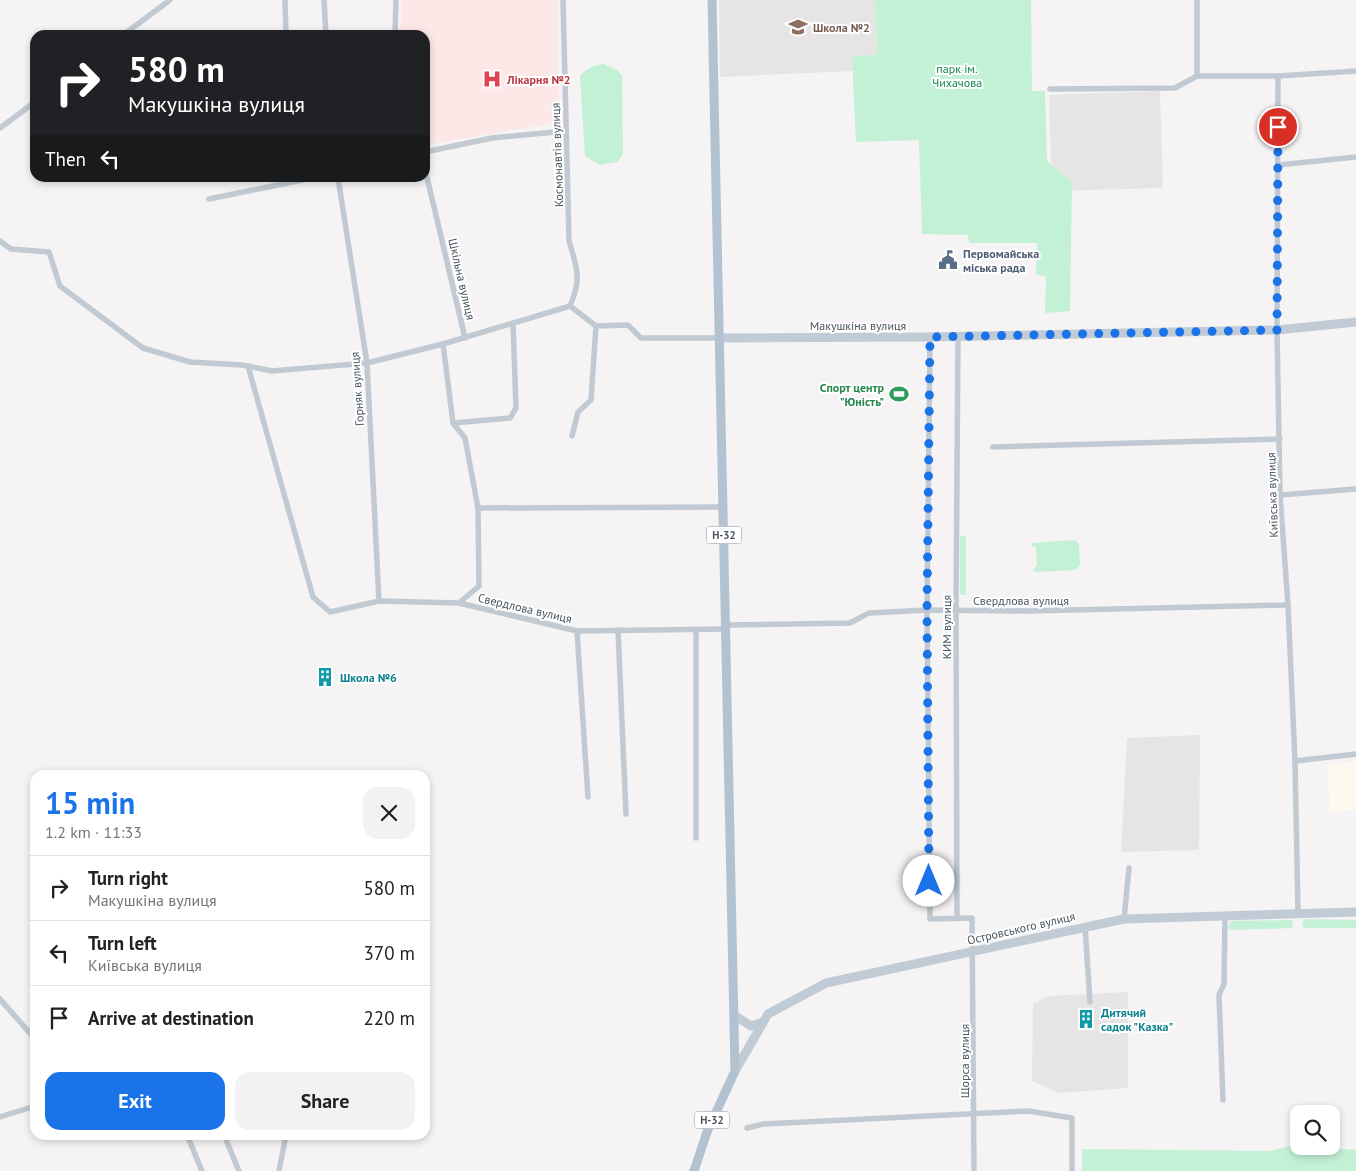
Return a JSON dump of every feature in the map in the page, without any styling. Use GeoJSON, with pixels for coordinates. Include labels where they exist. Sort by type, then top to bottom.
{"type":"FeatureCollection","features":[{"type":"Feature","properties":{"kind":"main road","name":"Н-32"},"geometry":{"type":"LineString","coordinates":[[694,1171],[707,1132],[735,1071],[727,627],[712,0]]}},
{"type":"Feature","properties":{"kind":"main road","name":"Макушкіна вулиця"},"geometry":{"type":"LineString","coordinates":[[720,338],[930,337],[1277,330],[1356,322]]}},
{"type":"Feature","properties":{"kind":"main road","name":"Островського вулиця"},"geometry":{"type":"LineString","coordinates":[[735,1071],[768,1014],[826,982],[1124,919],[1356,912]]}},
{"type":"Feature","properties":{"kind":"main road"},"geometry":{"type":"LineString","coordinates":[[734,1015],[751,1026],[763,1022]]}},
{"type":"Feature","properties":{"kind":"street"},"geometry":{"type":"LineString","coordinates":[[130,30],[170,0]]}},
{"type":"Feature","properties":{"kind":"street"},"geometry":{"type":"LineString","coordinates":[[285,0],[286,30]]}},
{"type":"Feature","properties":{"kind":"street"},"geometry":{"type":"LineString","coordinates":[[324,0],[326,30]]}},
{"type":"Feature","properties":{"kind":"street"},"geometry":{"type":"LineString","coordinates":[[395,30],[396,0]]}},
{"type":"Feature","properties":{"kind":"street","name":"Космонавтів вулиця"},"geometry":{"type":"LineString","coordinates":[[563,0],[569,241],[579,278],[577,291],[570,306]]}},
{"type":"Feature","properties":{"kind":"street"},"geometry":{"type":"LineString","coordinates":[[1197,0],[1197,76]]}},
{"type":"Feature","properties":{"kind":"street"},"geometry":{"type":"LineString","coordinates":[[1050,89],[1175,88],[1197,76],[1278,76],[1356,71]]}},
{"type":"Feature","properties":{"kind":"street","name":"Київська вулиця"},"geometry":{"type":"LineString","coordinates":[[1278,76],[1277,330],[1280,496],[1288,605],[1295,761],[1298,913]]}},
{"type":"Feature","properties":{"kind":"street"},"geometry":{"type":"LineString","coordinates":[[0,128],[30,106]]}},
{"type":"Feature","properties":{"kind":"street"},"geometry":{"type":"LineString","coordinates":[[430,151],[492,138],[566,131]]}},
{"type":"Feature","properties":{"kind":"street"},"geometry":{"type":"LineString","coordinates":[[1278,165],[1356,157]]}},
{"type":"Feature","properties":{"kind":"street"},"geometry":{"type":"LineString","coordinates":[[209,199],[283,182]]}},
{"type":"Feature","properties":{"kind":"street","name":"Горняк вулиця"},"geometry":{"type":"LineString","coordinates":[[339,182],[367,363],[379,601]]}},
{"type":"Feature","properties":{"kind":"street","name":"Шкільна вулиця"},"geometry":{"type":"LineString","coordinates":[[0,241],[11,249],[49,252],[60,286],[143,348],[190,362],[248,366],[272,371],[367,363],[464,338],[428,182]]}},
{"type":"Feature","properties":{"kind":"street"},"geometry":{"type":"LineString","coordinates":[[464,338],[570,306],[596,326],[628,326],[641,338],[720,338]]}},
{"type":"Feature","properties":{"kind":"street"},"geometry":{"type":"LineString","coordinates":[[453,423],[510,418],[516,408],[513,323]]}},
{"type":"Feature","properties":{"kind":"street"},"geometry":{"type":"LineString","coordinates":[[572,436],[578,412],[591,400],[596,326]]}},
{"type":"Feature","properties":{"kind":"street","name":"КИМ вулиця"},"geometry":{"type":"LineString","coordinates":[[930,337],[927,610],[930,919],[957,918],[956,610],[958,336]]}},
{"type":"Feature","properties":{"kind":"street"},"geometry":{"type":"LineString","coordinates":[[443,344],[453,423],[465,438],[478,508],[479,586],[459,603]]}},
{"type":"Feature","properties":{"kind":"street","name":"Свердлова вулиця"},"geometry":{"type":"LineString","coordinates":[[248,366],[313,597],[330,612],[379,601],[459,603],[577,631],[850,623],[869,613],[927,610],[1029,611],[1288,605]]}},
{"type":"Feature","properties":{"kind":"street"},"geometry":{"type":"LineString","coordinates":[[993,447],[1280,439]]}},
{"type":"Feature","properties":{"kind":"street"},"geometry":{"type":"LineString","coordinates":[[1280,496],[1356,488]]}},
{"type":"Feature","properties":{"kind":"street"},"geometry":{"type":"LineString","coordinates":[[478,508],[724,507]]}},
{"type":"Feature","properties":{"kind":"street"},"geometry":{"type":"LineString","coordinates":[[696,629],[696,838]]}},
{"type":"Feature","properties":{"kind":"street"},"geometry":{"type":"LineString","coordinates":[[618,630],[626,814]]}},
{"type":"Feature","properties":{"kind":"street"},"geometry":{"type":"LineString","coordinates":[[577,631],[588,797]]}},
{"type":"Feature","properties":{"kind":"street"},"geometry":{"type":"LineString","coordinates":[[1295,761],[1356,754]]}},
{"type":"Feature","properties":{"kind":"street"},"geometry":{"type":"LineString","coordinates":[[1124,919],[1129,868]]}},
{"type":"Feature","properties":{"kind":"street"},"geometry":{"type":"LineString","coordinates":[[1223,1100],[1219,995],[1224,984],[1225,917]]}},
{"type":"Feature","properties":{"kind":"street","name":"Щорса вулиця"},"geometry":{"type":"LineString","coordinates":[[957,918],[972,918],[974,1171]]}},
{"type":"Feature","properties":{"kind":"street"},"geometry":{"type":"LineString","coordinates":[[1085,926],[1090,1002]]}},
{"type":"Feature","properties":{"kind":"street"},"geometry":{"type":"LineString","coordinates":[[0,999],[30,1033]]}},
{"type":"Feature","properties":{"kind":"street"},"geometry":{"type":"LineString","coordinates":[[0,1117],[30,1108]]}},
{"type":"Feature","properties":{"kind":"street"},"geometry":{"type":"LineString","coordinates":[[747,1128],[764,1124],[1028,1111],[1072,1118],[1072,1171]]}},
{"type":"Feature","properties":{"kind":"street"},"geometry":{"type":"LineString","coordinates":[[189,1140],[202,1171]]}},
{"type":"Feature","properties":{"kind":"street"},"geometry":{"type":"LineString","coordinates":[[226,1140],[239,1171]]}},
{"type":"Feature","properties":{"kind":"street"},"geometry":{"type":"LineString","coordinates":[[279,1171],[285,1140]]}},
{"type":"Feature","properties":{"kind":"shaded area","name":"Лікарня №2"},"geometry":{"type":"Polygon","coordinates":[[[401,0],[557,0],[559,122],[430,144],[430,30],[401,30],[401,0]]]}},
{"type":"Feature","properties":{"kind":"shaded area","name":"Школа №2"},"geometry":{"type":"Polygon","coordinates":[[[719,0],[875,0],[877,54],[852,57],[853,71],[720,77],[719,0]]]}},
{"type":"Feature","properties":{"kind":"shaded area"},"geometry":{"type":"Polygon","coordinates":[[[1160,91],[1163,188],[1052,191],[1049,95],[1160,91]]]}},
{"type":"Feature","properties":{"kind":"shaded area"},"geometry":{"type":"Polygon","coordinates":[[[1200,735],[1199,850],[1121,852],[1127,738],[1200,735]]]}},
{"type":"Feature","properties":{"kind":"shaded area"},"geometry":{"type":"Polygon","coordinates":[[[1356,761],[1356,810],[1330,811],[1327,765],[1356,761]]]}},
{"type":"Feature","properties":{"kind":"shaded area"},"geometry":{"type":"Polygon","coordinates":[[[1128,992],[1128,1088],[1059,1093],[1032,1081],[1033,1004],[1048,996],[1128,992]]]}},
{"type":"Feature","properties":{"kind":"green space","name":"парк ім. Чихачова"},"geometry":{"type":"Polygon","coordinates":[[[875,0],[1031,0],[1032,91],[1045,91],[1047,161],[1072,182],[1070,311],[1045,313],[1046,276],[1036,275],[1037,243],[969,243],[968,235],[922,234],[919,140],[856,142],[852,57],[877,54],[875,0]]]}},
{"type":"Feature","properties":{"kind":"green space"},"geometry":{"type":"Polygon","coordinates":[[[604,64],[617,70],[622,76],[623,155],[617,162],[600,165],[585,156],[580,76],[590,67],[604,64]]]}},
{"type":"Feature","properties":{"kind":"green space"},"geometry":{"type":"Polygon","coordinates":[[[960,536],[966,536],[966,595],[960,595],[960,536]]]}},
{"type":"Feature","properties":{"kind":"green space"},"geometry":{"type":"Polygon","coordinates":[[[1075,540],[1079,544],[1080,565],[1076,570],[1037,572],[1032,570],[1037,566],[1036,547],[1032,546],[1031,543],[1075,540]]]}},
{"type":"Feature","properties":{"kind":"green space"},"geometry":{"type":"Polygon","coordinates":[[[1304,919],[1356,920],[1356,928],[1304,928],[1302,926],[1304,919]]]}},
{"type":"Feature","properties":{"kind":"green space"},"geometry":{"type":"Polygon","coordinates":[[[1293,920],[1292,928],[1230,930],[1228,927],[1232,921],[1293,920]]]}},
{"type":"Feature","properties":{"kind":"green space"},"geometry":{"type":"Polygon","coordinates":[[[1290,1146],[1290,1155],[1340,1155],[1340,1149],[1356,1150],[1356,1171],[1082,1171],[1082,1149],[1270,1151],[1290,1146]]]}},
{"type":"Feature","properties":{"kind":"place","name":"Школа №2"},"geometry":{"type":"Point","coordinates":[798,27]}},
{"type":"Feature","properties":{"kind":"place","name":"Лікарня №2"},"geometry":{"type":"Point","coordinates":[492,79]}},
{"type":"Feature","properties":{"kind":"place","name":"Первомайська міська рада"},"geometry":{"type":"Point","coordinates":[948,260]}},
{"type":"Feature","properties":{"kind":"place","name":"Спорт центр \"Юність\""},"geometry":{"type":"Point","coordinates":[899,394]}},
{"type":"Feature","properties":{"kind":"place","name":"Школа №6"},"geometry":{"type":"Point","coordinates":[325,677]}},
{"type":"Feature","properties":{"kind":"place","name":"Дитячий садок \"Казка\""},"geometry":{"type":"Point","coordinates":[1086,1019]}},
{"type":"Feature","properties":{"kind":"route"},"geometry":{"type":"LineString","coordinates":[[929,881],[927,610],[930,337],[1277,330],[1278,127]]}}]}
